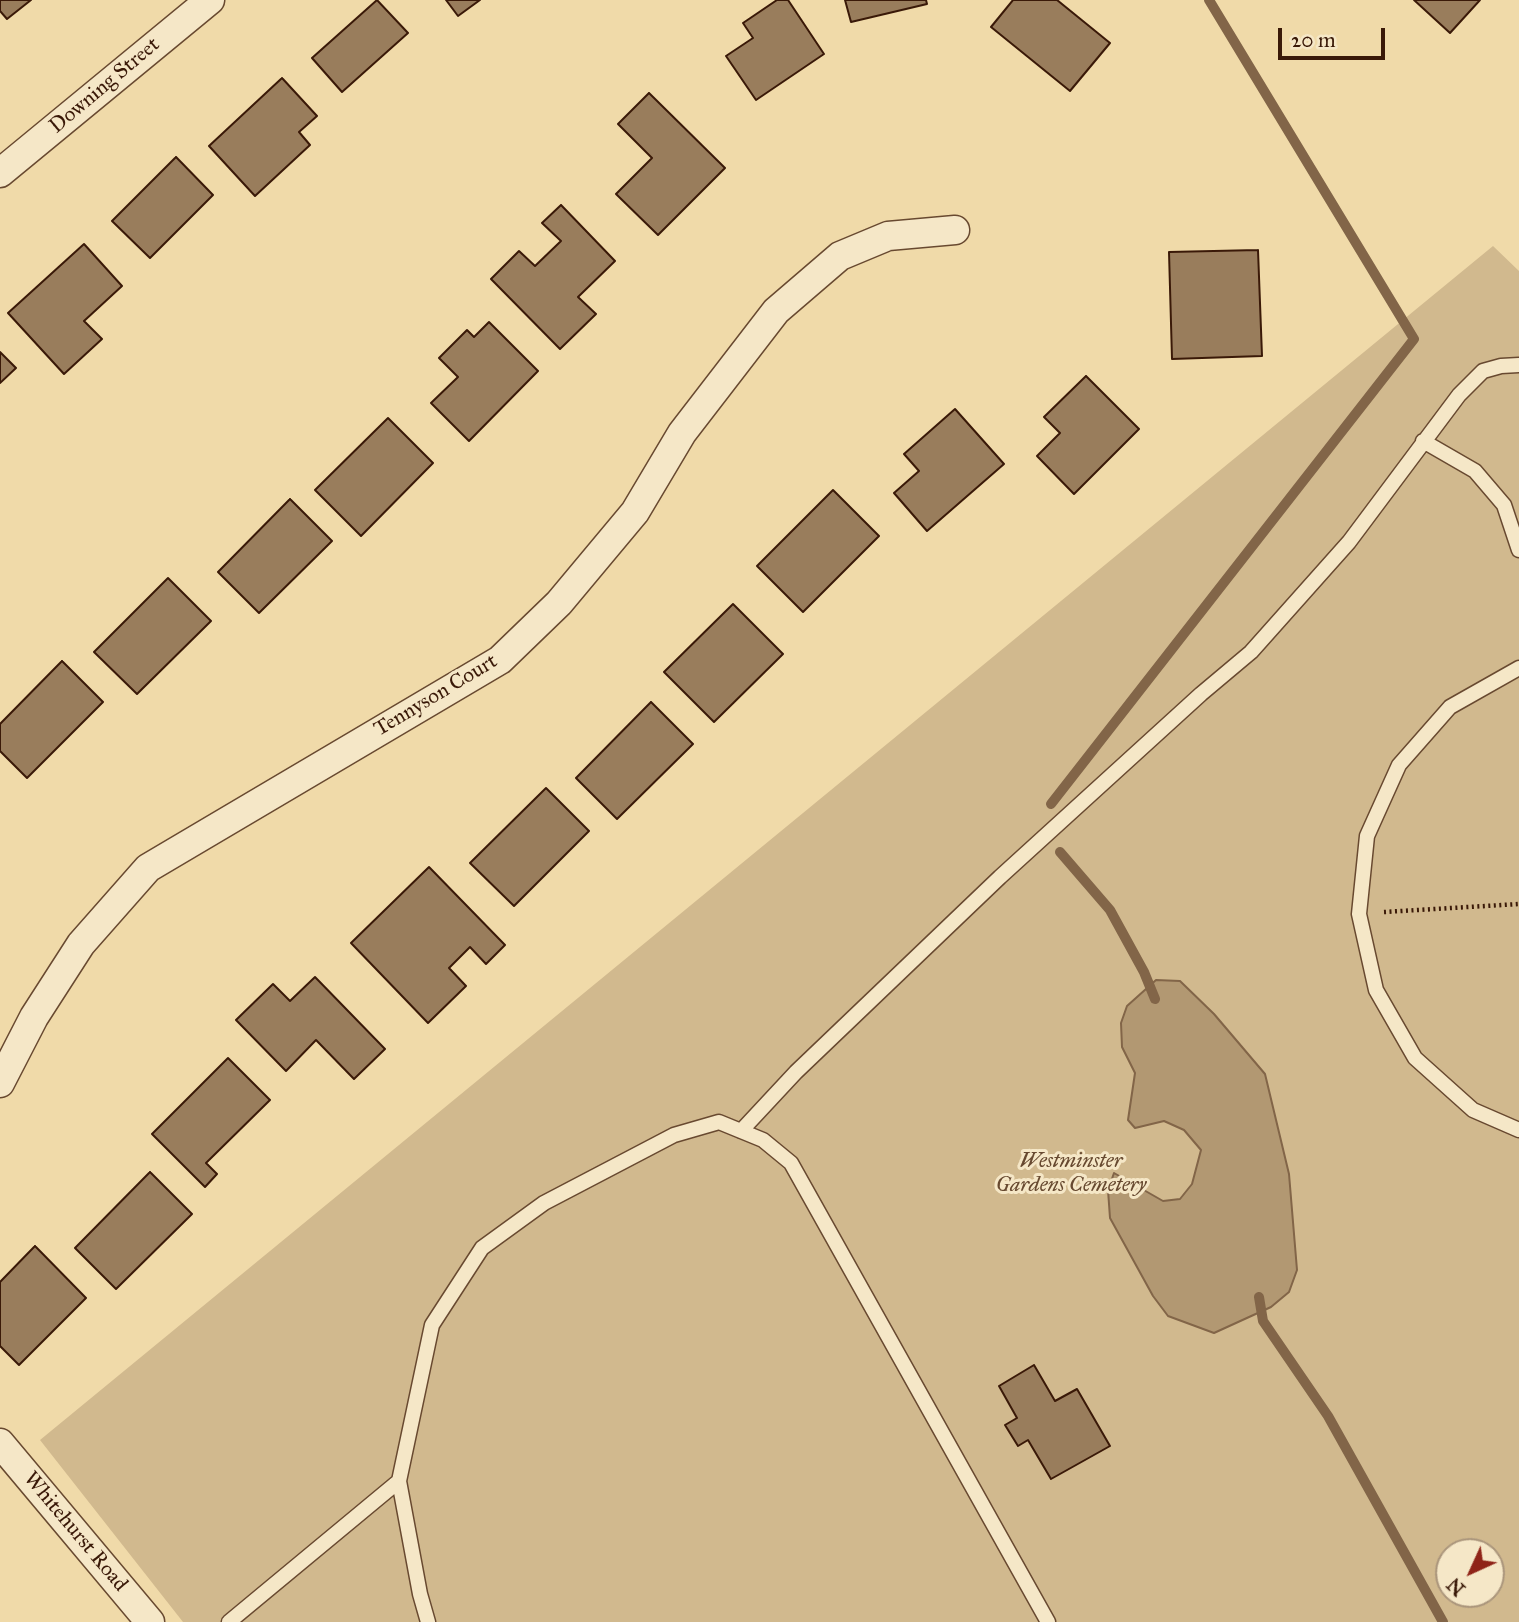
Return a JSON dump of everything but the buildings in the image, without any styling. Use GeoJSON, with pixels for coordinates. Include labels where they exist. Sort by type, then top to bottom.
{"type":"FeatureCollection","features":[{"type":"Feature","properties":{"kind":"street","name":"Downing Street"},"geometry":{"type":"LineString","coordinates":[[0,173],[210,0]]}},
{"type":"Feature","properties":{"kind":"street","name":"Tennyson Court"},"geometry":{"type":"LineString","coordinates":[[0,1083],[34,1017],[81,944],[148,868],[500,660],[559,603],[635,512],[682,433],[776,311],[841,256],[888,236],[955,230]]}},
{"type":"Feature","properties":{"kind":"street","name":"Whitehurst Road"},"geometry":{"type":"LineString","coordinates":[[0,1443],[150,1622]]}},
{"type":"Feature","properties":{"kind":"lane"},"geometry":{"type":"LineString","coordinates":[[741,1131],[796,1072],[1000,877],[1201,694],[1251,652],[1349,542],[1459,394],[1483,371],[1519,365]]}},
{"type":"Feature","properties":{"kind":"lane"},"geometry":{"type":"LineString","coordinates":[[1423,441],[1475,471],[1504,505],[1519,550]]}},
{"type":"Feature","properties":{"kind":"lane"},"geometry":{"type":"LineString","coordinates":[[1519,668],[1450,707],[1399,765],[1367,836],[1359,914],[1376,990],[1415,1058],[1473,1110],[1519,1130]]}},
{"type":"Feature","properties":{"kind":"lane"},"geometry":{"type":"LineString","coordinates":[[428,1622],[420,1594],[399,1481],[432,1325],[482,1248],[544,1203],[674,1135],[719,1122],[763,1140],[790,1163],[1048,1622]]}},
{"type":"Feature","properties":{"kind":"lane"},"geometry":{"type":"LineString","coordinates":[[229,1622],[399,1481]]}},
{"type":"Feature","properties":{"kind":"path"},"geometry":{"type":"LineString","coordinates":[[1359,914],[1519,904]]}},
{"type":"Feature","properties":{"kind":"green space","name":"Westminster Gardens Cemetery"},"geometry":{"type":"Polygon","coordinates":[[[1493,246],[1519,271],[1519,1622],[183,1622],[40,1440],[1493,246]]]}},
{"type":"Feature","properties":{"kind":"shaded area"},"geometry":{"type":"Polygon","coordinates":[[[1156,980],[1180,981],[1214,1014],[1265,1074],[1289,1174],[1297,1270],[1289,1292],[1271,1307],[1214,1333],[1168,1316],[1153,1296],[1110,1218],[1108,1190],[1114,1173],[1163,1201],[1180,1199],[1192,1184],[1201,1150],[1184,1130],[1164,1121],[1135,1128],[1128,1120],[1135,1073],[1122,1047],[1121,1023],[1127,1006],[1156,980]]]}},
{"type":"Feature","properties":{"kind":"waterway"},"geometry":{"type":"LineString","coordinates":[[1051,804],[1414,339],[1209,0]]}},
{"type":"Feature","properties":{"kind":"waterway"},"geometry":{"type":"LineString","coordinates":[[1060,852],[1110,910],[1144,972],[1155,999]]}},
{"type":"Feature","properties":{"kind":"waterway"},"geometry":{"type":"LineString","coordinates":[[1259,1297],[1263,1321],[1328,1416],[1443,1622]]}}]}
